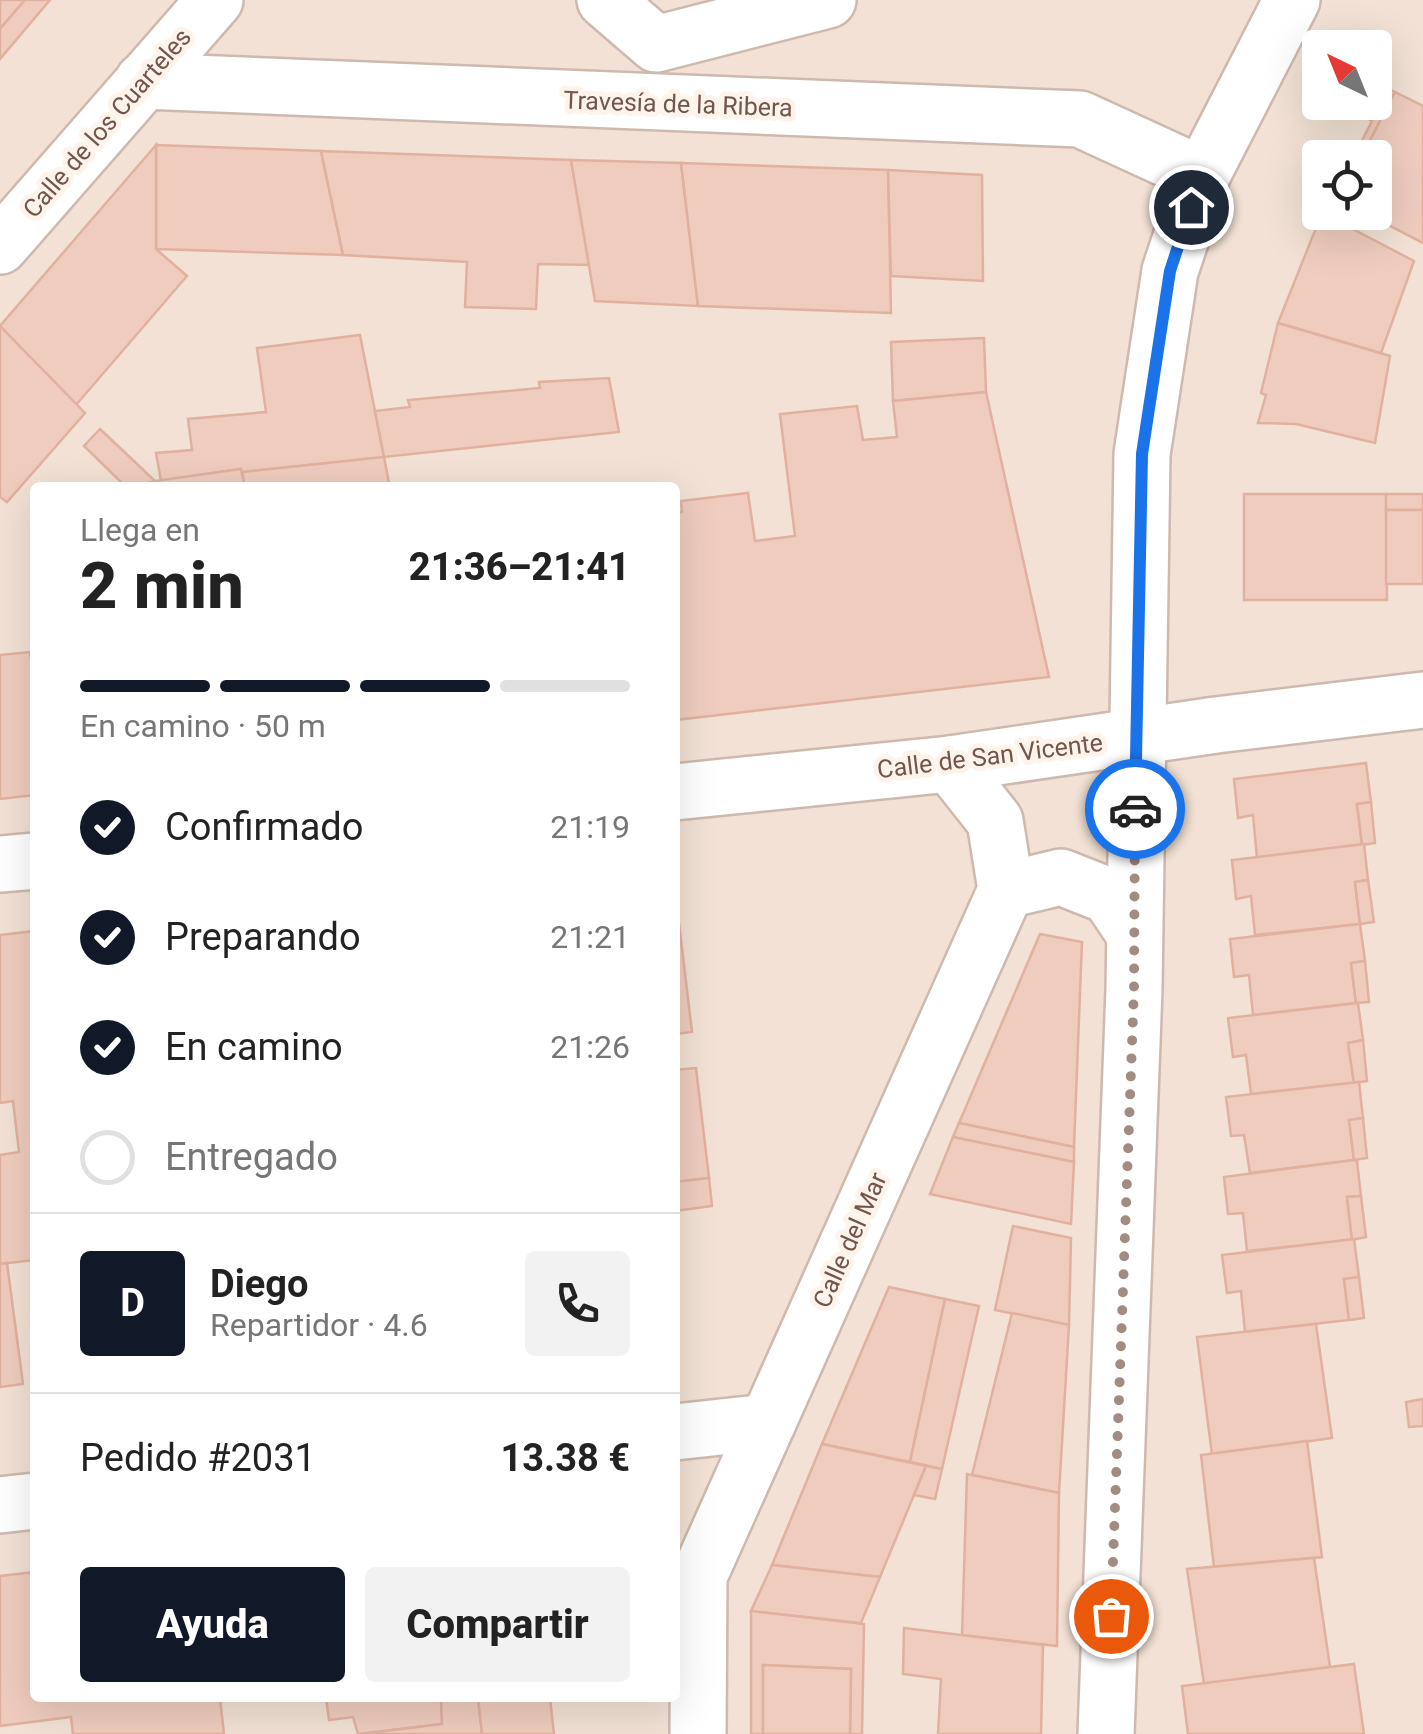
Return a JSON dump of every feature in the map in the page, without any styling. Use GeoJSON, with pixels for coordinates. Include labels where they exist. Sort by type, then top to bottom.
{"type":"FeatureCollection","features":[{"type":"Feature","properties":{"kind":"street","name":"Calle de los Cuarteles"},"geometry":{"type":"LineString","coordinates":[[0,246],[215,0]]}},
{"type":"Feature","properties":{"kind":"street"},"geometry":{"type":"LineString","coordinates":[[606,0],[656,44],[828,0]]}},
{"type":"Feature","properties":{"kind":"street"},"geometry":{"type":"LineString","coordinates":[[1106,1734],[1134,933],[1142,454],[1170,271],[1202,174],[1292,0]]}},
{"type":"Feature","properties":{"kind":"street","name":"Travesía de la Ribera"},"geometry":{"type":"LineString","coordinates":[[143,81],[1080,119],[1202,174]]}},
{"type":"Feature","properties":{"kind":"street","name":"Calle de San Vicente"},"geometry":{"type":"LineString","coordinates":[[680,791],[950,764],[1423,700]]}},
{"type":"Feature","properties":{"kind":"street"},"geometry":{"type":"LineString","coordinates":[[950,764],[995,821],[1006,890],[1061,877],[1108,896],[1134,933]]}},
{"type":"Feature","properties":{"kind":"street"},"geometry":{"type":"LineString","coordinates":[[0,864],[30,861]]}},
{"type":"Feature","properties":{"kind":"street","name":"Calle del Mar"},"geometry":{"type":"LineString","coordinates":[[698,1734],[699,1576],[1006,890]]}},
{"type":"Feature","properties":{"kind":"street"},"geometry":{"type":"LineString","coordinates":[[680,1431],[768,1422]]}},
{"type":"Feature","properties":{"kind":"street"},"geometry":{"type":"LineString","coordinates":[[0,1505],[30,1502]]}},
{"type":"Feature","properties":{"kind":"shaded area"},"geometry":{"type":"Polygon","coordinates":[[[0,0],[1423,0],[1423,1734],[0,1734],[0,0]]]}},
{"type":"Feature","properties":{"kind":"building"},"geometry":{"type":"Polygon","coordinates":[[[0,0],[25,0],[0,29],[0,0]]]}},
{"type":"Feature","properties":{"kind":"building"},"geometry":{"type":"Polygon","coordinates":[[[25,0],[50,0],[0,59],[0,29],[25,0]]]}},
{"type":"Feature","properties":{"kind":"building"},"geometry":{"type":"Polygon","coordinates":[[[1395,92],[1423,106],[1423,243],[1392,227],[1392,140],[1370,140],[1381,120],[1392,120],[1395,92]]]}},
{"type":"Feature","properties":{"kind":"building"},"geometry":{"type":"Polygon","coordinates":[[[1381,120],[1370,140],[1362,140],[1372,121],[1381,120]]]}},
{"type":"Feature","properties":{"kind":"building"},"geometry":{"type":"Polygon","coordinates":[[[156,145],[321,151],[343,255],[156,249],[156,145]]]}},
{"type":"Feature","properties":{"kind":"building"},"geometry":{"type":"Polygon","coordinates":[[[156,145],[156,249],[187,276],[76,405],[0,326],[156,145]]]}},
{"type":"Feature","properties":{"kind":"building"},"geometry":{"type":"Polygon","coordinates":[[[321,151],[571,160],[590,265],[538,264],[536,309],[465,307],[467,262],[343,255],[321,151]]]}},
{"type":"Feature","properties":{"kind":"building"},"geometry":{"type":"Polygon","coordinates":[[[571,160],[681,163],[698,306],[595,301],[571,160]]]}},
{"type":"Feature","properties":{"kind":"building"},"geometry":{"type":"Polygon","coordinates":[[[681,163],[888,170],[891,313],[698,306],[681,163]]]}},
{"type":"Feature","properties":{"kind":"building"},"geometry":{"type":"Polygon","coordinates":[[[888,170],[982,175],[983,281],[891,276],[888,170]]]}},
{"type":"Feature","properties":{"kind":"building"},"geometry":{"type":"Polygon","coordinates":[[[1315,230],[1355,230],[1414,261],[1381,353],[1278,323],[1315,230]]]}},
{"type":"Feature","properties":{"kind":"building"},"geometry":{"type":"Polygon","coordinates":[[[1278,323],[1390,356],[1375,443],[1296,424],[1258,423],[1278,323]]]}},
{"type":"Feature","properties":{"kind":"building"},"geometry":{"type":"Polygon","coordinates":[[[0,326],[85,413],[7,502],[0,497],[0,326]]]}},
{"type":"Feature","properties":{"kind":"building"},"geometry":{"type":"Polygon","coordinates":[[[360,335],[384,457],[242,472],[241,469],[161,481],[156,453],[192,450],[188,419],[266,412],[257,348],[360,335]]]}},
{"type":"Feature","properties":{"kind":"building"},"geometry":{"type":"Polygon","coordinates":[[[984,338],[986,392],[893,401],[891,342],[984,338]]]}},
{"type":"Feature","properties":{"kind":"building"},"geometry":{"type":"Polygon","coordinates":[[[609,378],[619,432],[384,457],[375,411],[410,407],[408,400],[540,388],[539,382],[609,378]]]}},
{"type":"Feature","properties":{"kind":"building"},"geometry":{"type":"Polygon","coordinates":[[[986,392],[1049,677],[680,719],[681,501],[748,493],[755,541],[795,536],[780,414],[857,406],[863,440],[897,437],[893,401],[986,392]]]}},
{"type":"Feature","properties":{"kind":"building"},"geometry":{"type":"Polygon","coordinates":[[[100,429],[155,481],[121,482],[84,446],[100,429]]]}},
{"type":"Feature","properties":{"kind":"building"},"geometry":{"type":"Polygon","coordinates":[[[384,457],[389,482],[244,482],[242,472],[384,457]]]}},
{"type":"Feature","properties":{"kind":"building"},"geometry":{"type":"Polygon","coordinates":[[[241,469],[244,482],[155,482],[241,469]]]}},
{"type":"Feature","properties":{"kind":"building"},"geometry":{"type":"Polygon","coordinates":[[[1244,494],[1386,494],[1387,600],[1244,600],[1244,494]]]}},
{"type":"Feature","properties":{"kind":"building"},"geometry":{"type":"Polygon","coordinates":[[[1386,494],[1423,494],[1423,510],[1386,510],[1386,494]]]}},
{"type":"Feature","properties":{"kind":"building"},"geometry":{"type":"Polygon","coordinates":[[[1386,510],[1423,510],[1423,584],[1386,584],[1386,510]]]}},
{"type":"Feature","properties":{"kind":"building"},"geometry":{"type":"Polygon","coordinates":[[[30,652],[30,796],[0,799],[0,655],[30,652]]]}},
{"type":"Feature","properties":{"kind":"building"},"geometry":{"type":"Polygon","coordinates":[[[1366,763],[1371,802],[1357,804],[1362,845],[1257,858],[1253,815],[1238,818],[1234,779],[1366,763]]]}},
{"type":"Feature","properties":{"kind":"building"},"geometry":{"type":"Polygon","coordinates":[[[1371,802],[1375,843],[1362,845],[1357,804],[1371,802]]]}},
{"type":"Feature","properties":{"kind":"building"},"geometry":{"type":"Polygon","coordinates":[[[1364,844],[1368,880],[1355,882],[1360,924],[1255,935],[1251,896],[1236,899],[1232,860],[1364,844]]]}},
{"type":"Feature","properties":{"kind":"building"},"geometry":{"type":"Polygon","coordinates":[[[1368,880],[1374,922],[1360,924],[1355,882],[1368,880]]]}},
{"type":"Feature","properties":{"kind":"building"},"geometry":{"type":"Polygon","coordinates":[[[1360,924],[1365,961],[1351,963],[1356,1003],[1253,1015],[1249,975],[1234,977],[1230,939],[1360,924]]]}},
{"type":"Feature","properties":{"kind":"building"},"geometry":{"type":"Polygon","coordinates":[[[30,932],[30,1261],[0,1264],[0,1155],[19,1152],[13,1101],[0,1103],[0,935],[30,932]]]}},
{"type":"Feature","properties":{"kind":"building"},"geometry":{"type":"Polygon","coordinates":[[[680,932],[692,1032],[680,1033],[680,932]]]}},
{"type":"Feature","properties":{"kind":"building"},"geometry":{"type":"Polygon","coordinates":[[[1040,934],[1082,942],[1074,1147],[959,1123],[1040,934]]]}},
{"type":"Feature","properties":{"kind":"building"},"geometry":{"type":"Polygon","coordinates":[[[1365,961],[1369,1002],[1356,1003],[1351,963],[1365,961]]]}},
{"type":"Feature","properties":{"kind":"building"},"geometry":{"type":"Polygon","coordinates":[[[1358,1003],[1363,1040],[1348,1043],[1354,1083],[1251,1094],[1246,1055],[1233,1057],[1228,1018],[1358,1003]]]}},
{"type":"Feature","properties":{"kind":"building"},"geometry":{"type":"Polygon","coordinates":[[[1363,1040],[1367,1081],[1354,1083],[1348,1043],[1363,1040]]]}},
{"type":"Feature","properties":{"kind":"building"},"geometry":{"type":"Polygon","coordinates":[[[696,1068],[709,1178],[680,1181],[680,1070],[696,1068]]]}},
{"type":"Feature","properties":{"kind":"building"},"geometry":{"type":"Polygon","coordinates":[[[1359,1082],[1363,1118],[1349,1120],[1354,1160],[1250,1173],[1244,1135],[1231,1136],[1226,1097],[1359,1082]]]}},
{"type":"Feature","properties":{"kind":"building"},"geometry":{"type":"Polygon","coordinates":[[[1363,1118],[1367,1158],[1354,1160],[1349,1120],[1363,1118]]]}},
{"type":"Feature","properties":{"kind":"building"},"geometry":{"type":"Polygon","coordinates":[[[959,1123],[1074,1147],[1074,1162],[953,1137],[959,1123]]]}},
{"type":"Feature","properties":{"kind":"building"},"geometry":{"type":"Polygon","coordinates":[[[953,1137],[1074,1162],[1071,1224],[930,1194],[953,1137]]]}},
{"type":"Feature","properties":{"kind":"building"},"geometry":{"type":"Polygon","coordinates":[[[1354,1160],[1361,1196],[1347,1197],[1352,1240],[1247,1251],[1243,1213],[1228,1214],[1224,1177],[1354,1160]]]}},
{"type":"Feature","properties":{"kind":"building"},"geometry":{"type":"Polygon","coordinates":[[[709,1178],[712,1206],[680,1210],[680,1181],[709,1178]]]}},
{"type":"Feature","properties":{"kind":"building"},"geometry":{"type":"Polygon","coordinates":[[[1361,1196],[1366,1237],[1352,1240],[1347,1197],[1361,1196]]]}},
{"type":"Feature","properties":{"kind":"building"},"geometry":{"type":"Polygon","coordinates":[[[1013,1226],[1071,1238],[1069,1325],[995,1310],[1013,1226]]]}},
{"type":"Feature","properties":{"kind":"building"},"geometry":{"type":"Polygon","coordinates":[[[1354,1239],[1359,1277],[1344,1279],[1349,1320],[1245,1332],[1241,1291],[1227,1293],[1222,1255],[1354,1239]]]}},
{"type":"Feature","properties":{"kind":"building"},"geometry":{"type":"Polygon","coordinates":[[[7,1263],[23,1384],[0,1387],[0,1264],[7,1263]]]}},
{"type":"Feature","properties":{"kind":"building"},"geometry":{"type":"Polygon","coordinates":[[[1359,1277],[1364,1318],[1349,1320],[1344,1279],[1359,1277]]]}},
{"type":"Feature","properties":{"kind":"building"},"geometry":{"type":"Polygon","coordinates":[[[889,1287],[945,1299],[910,1462],[822,1444],[889,1287]]]}},
{"type":"Feature","properties":{"kind":"building"},"geometry":{"type":"Polygon","coordinates":[[[945,1299],[979,1306],[942,1469],[910,1462],[945,1299]]]}},
{"type":"Feature","properties":{"kind":"building"},"geometry":{"type":"Polygon","coordinates":[[[1012,1313],[1069,1325],[1059,1493],[972,1475],[1012,1313]]]}},
{"type":"Feature","properties":{"kind":"building"},"geometry":{"type":"Polygon","coordinates":[[[1316,1324],[1332,1438],[1212,1455],[1197,1337],[1316,1324]]]}},
{"type":"Feature","properties":{"kind":"building"},"geometry":{"type":"Polygon","coordinates":[[[1423,1399],[1423,1426],[1409,1427],[1406,1402],[1423,1399]]]}},
{"type":"Feature","properties":{"kind":"building"},"geometry":{"type":"Polygon","coordinates":[[[1307,1441],[1322,1557],[1214,1567],[1201,1455],[1307,1441]]]}},
{"type":"Feature","properties":{"kind":"building"},"geometry":{"type":"Polygon","coordinates":[[[822,1444],[926,1466],[880,1577],[772,1565],[822,1444]]]}},
{"type":"Feature","properties":{"kind":"building"},"geometry":{"type":"Polygon","coordinates":[[[926,1466],[942,1469],[935,1499],[914,1495],[926,1466]]]}},
{"type":"Feature","properties":{"kind":"building"},"geometry":{"type":"Polygon","coordinates":[[[967,1474],[1059,1493],[1057,1646],[962,1635],[967,1474]]]}},
{"type":"Feature","properties":{"kind":"building"},"geometry":{"type":"Polygon","coordinates":[[[1314,1558],[1330,1667],[1204,1684],[1187,1569],[1314,1558]]]}},
{"type":"Feature","properties":{"kind":"building"},"geometry":{"type":"Polygon","coordinates":[[[772,1565],[880,1577],[861,1623],[751,1611],[772,1565]]]}},
{"type":"Feature","properties":{"kind":"building"},"geometry":{"type":"Polygon","coordinates":[[[30,1573],[30,1702],[220,1702],[224,1734],[73,1734],[71,1717],[0,1726],[0,1576],[30,1573]]]}},
{"type":"Feature","properties":{"kind":"building"},"geometry":{"type":"Polygon","coordinates":[[[751,1611],[864,1624],[862,1734],[850,1734],[851,1669],[763,1665],[763,1734],[751,1734],[751,1611]]]}},
{"type":"Feature","properties":{"kind":"building"},"geometry":{"type":"Polygon","coordinates":[[[904,1628],[1043,1645],[1041,1734],[938,1734],[941,1679],[903,1674],[904,1628]]]}},
{"type":"Feature","properties":{"kind":"building"},"geometry":{"type":"Polygon","coordinates":[[[1354,1664],[1364,1734],[1188,1734],[1182,1686],[1354,1664]]]}},
{"type":"Feature","properties":{"kind":"building"},"geometry":{"type":"Polygon","coordinates":[[[763,1665],[851,1669],[850,1734],[763,1734],[763,1665]]]}},
{"type":"Feature","properties":{"kind":"building"},"geometry":{"type":"Polygon","coordinates":[[[327,1702],[441,1702],[442,1724],[358,1734],[353,1717],[329,1720],[327,1702]]]}},
{"type":"Feature","properties":{"kind":"building"},"geometry":{"type":"Polygon","coordinates":[[[441,1702],[478,1702],[482,1734],[361,1734],[442,1724],[441,1702]]]}},
{"type":"Feature","properties":{"kind":"building"},"geometry":{"type":"Polygon","coordinates":[[[478,1702],[550,1702],[554,1734],[482,1734],[478,1702]]]}},
{"type":"Feature","properties":{"kind":"way so far"},"geometry":{"type":"LineString","coordinates":[[1111,1616],[1134,989],[1135,809]]}},
{"type":"Feature","properties":{"kind":"route"},"geometry":{"type":"LineString","coordinates":[[1135,809],[1142,454],[1170,271],[1191,207]]}}]}
